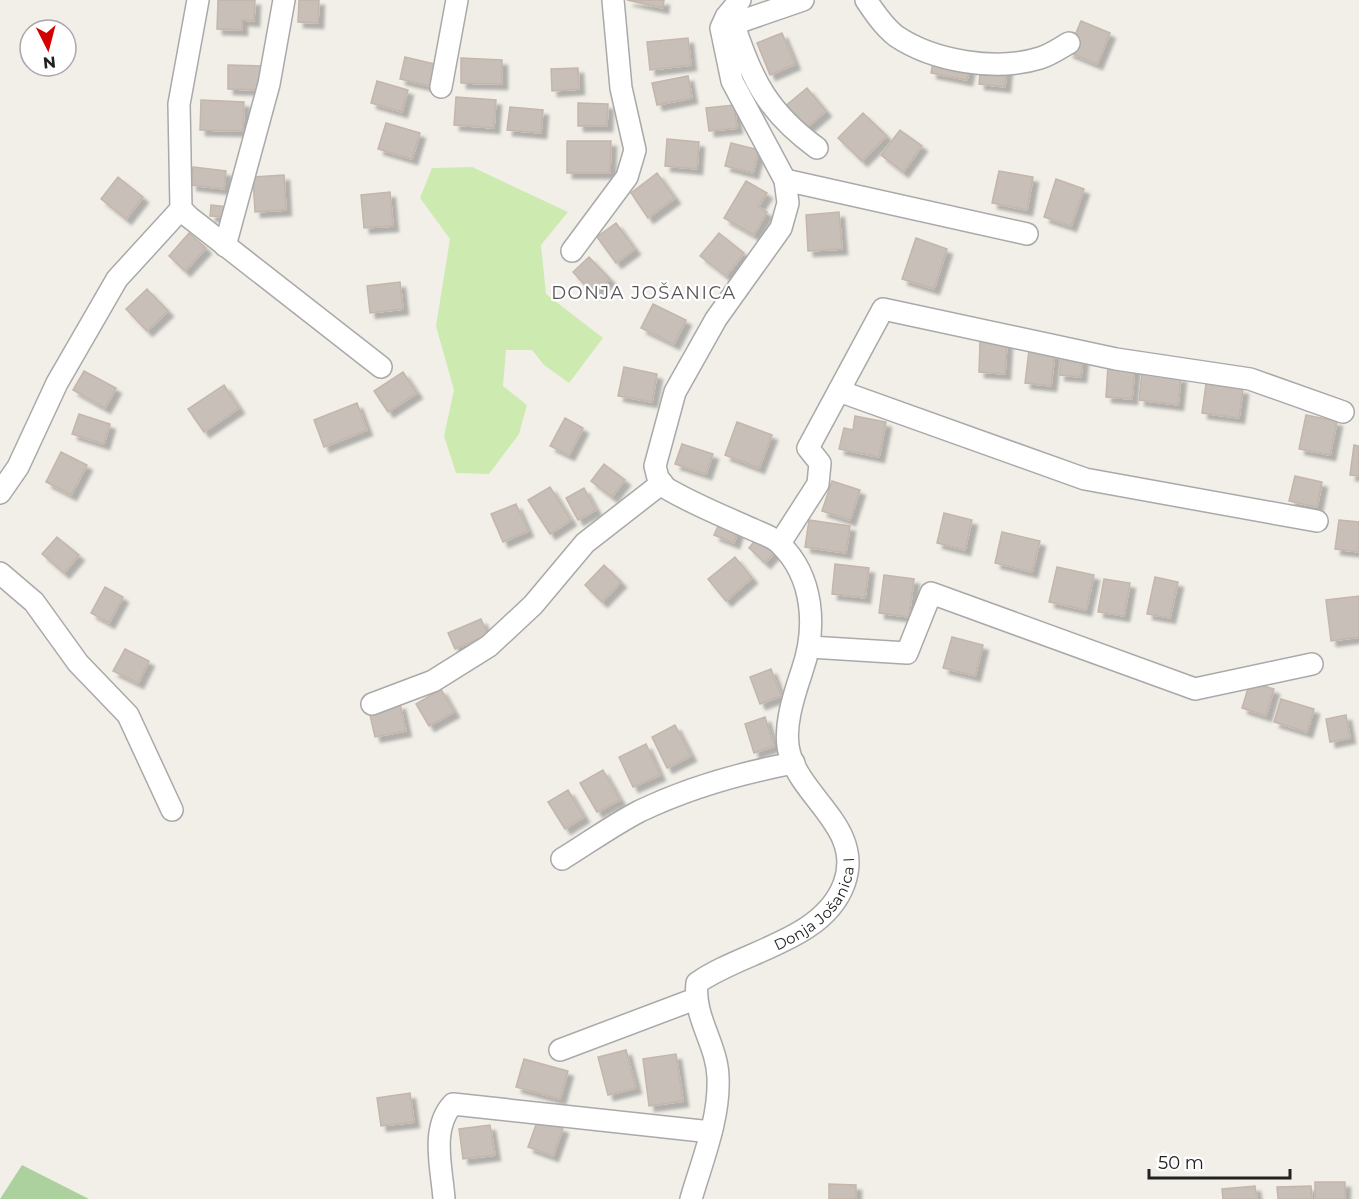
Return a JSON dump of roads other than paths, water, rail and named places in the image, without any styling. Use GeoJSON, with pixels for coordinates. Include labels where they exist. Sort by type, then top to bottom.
{"type":"FeatureCollection","features":[{"type":"Feature","properties":{"kind":"street"},"geometry":{"type":"LineString","coordinates":[[0,493],[18,467],[57,383],[117,279],[181,209],[179,104],[198,0]]}},
{"type":"Feature","properties":{"kind":"street"},"geometry":{"type":"LineString","coordinates":[[225,246],[269,84],[284,0]]}},
{"type":"Feature","properties":{"kind":"street"},"geometry":{"type":"LineString","coordinates":[[441,87],[457,0]]}},
{"type":"Feature","properties":{"kind":"street"},"geometry":{"type":"LineString","coordinates":[[572,251],[627,177],[635,150],[621,88],[613,0]]}},
{"type":"Feature","properties":{"kind":"street"},"geometry":{"type":"LineString","coordinates":[[740,0],[726,17],[732,81],[785,180],[788,203],[781,228],[716,319],[675,392],[655,466],[670,489],[780,543],[818,484],[820,463],[808,448],[883,309],[1116,359],[1250,379],[1343,412]]}},
{"type":"Feature","properties":{"kind":"street"},"geometry":{"type":"LineString","coordinates":[[728,27],[803,0]]}},
{"type":"Feature","properties":{"kind":"street"},"geometry":{"type":"LineString","coordinates":[[866,0],[894,35],[923,51],[972,62],[1012,64],[1041,58],[1069,43]]}},
{"type":"Feature","properties":{"kind":"street"},"geometry":{"type":"LineString","coordinates":[[728,27],[754,78],[775,111],[789,128],[817,148]]}},
{"type":"Feature","properties":{"kind":"street"},"geometry":{"type":"LineString","coordinates":[[785,180],[1027,234]]}},
{"type":"Feature","properties":{"kind":"street"},"geometry":{"type":"LineString","coordinates":[[181,209],[381,367]]}},
{"type":"Feature","properties":{"kind":"street"},"geometry":{"type":"LineString","coordinates":[[839,391],[1085,479],[1317,521]]}},
{"type":"Feature","properties":{"kind":"street"},"geometry":{"type":"LineString","coordinates":[[372,704],[433,681],[489,646],[533,605],[585,543],[670,489]]}},
{"type":"Feature","properties":{"kind":"street","name":"Donja Jošanica I"},"geometry":{"type":"LineString","coordinates":[[695,999],[697,983],[718,968],[795,936],[819,919],[831,907],[844,884],[848,867],[845,843],[835,822],[794,763],[788,734],[795,689],[810,647],[810,607],[805,580],[780,543]]}},
{"type":"Feature","properties":{"kind":"street"},"geometry":{"type":"LineString","coordinates":[[0,573],[34,602],[78,663],[128,715],[172,810]]}},
{"type":"Feature","properties":{"kind":"street"},"geometry":{"type":"LineString","coordinates":[[810,647],[907,653],[931,592],[1195,689],[1311,664]]}},
{"type":"Feature","properties":{"kind":"street"},"geometry":{"type":"LineString","coordinates":[[561,859],[639,812],[687,792],[733,774],[794,763]]}},
{"type":"Feature","properties":{"kind":"street"},"geometry":{"type":"LineString","coordinates":[[560,1050],[695,999],[718,1076],[711,1132],[691,1199]]}},
{"type":"Feature","properties":{"kind":"street"},"geometry":{"type":"LineString","coordinates":[[444,1199],[439,1129],[443,1114],[453,1104],[711,1132]]}},
{"type":"Feature","properties":{"kind":"district","name":"DONJA JOŠANICA"},"geometry":{"type":"Point","coordinates":[644,293]}}]}
